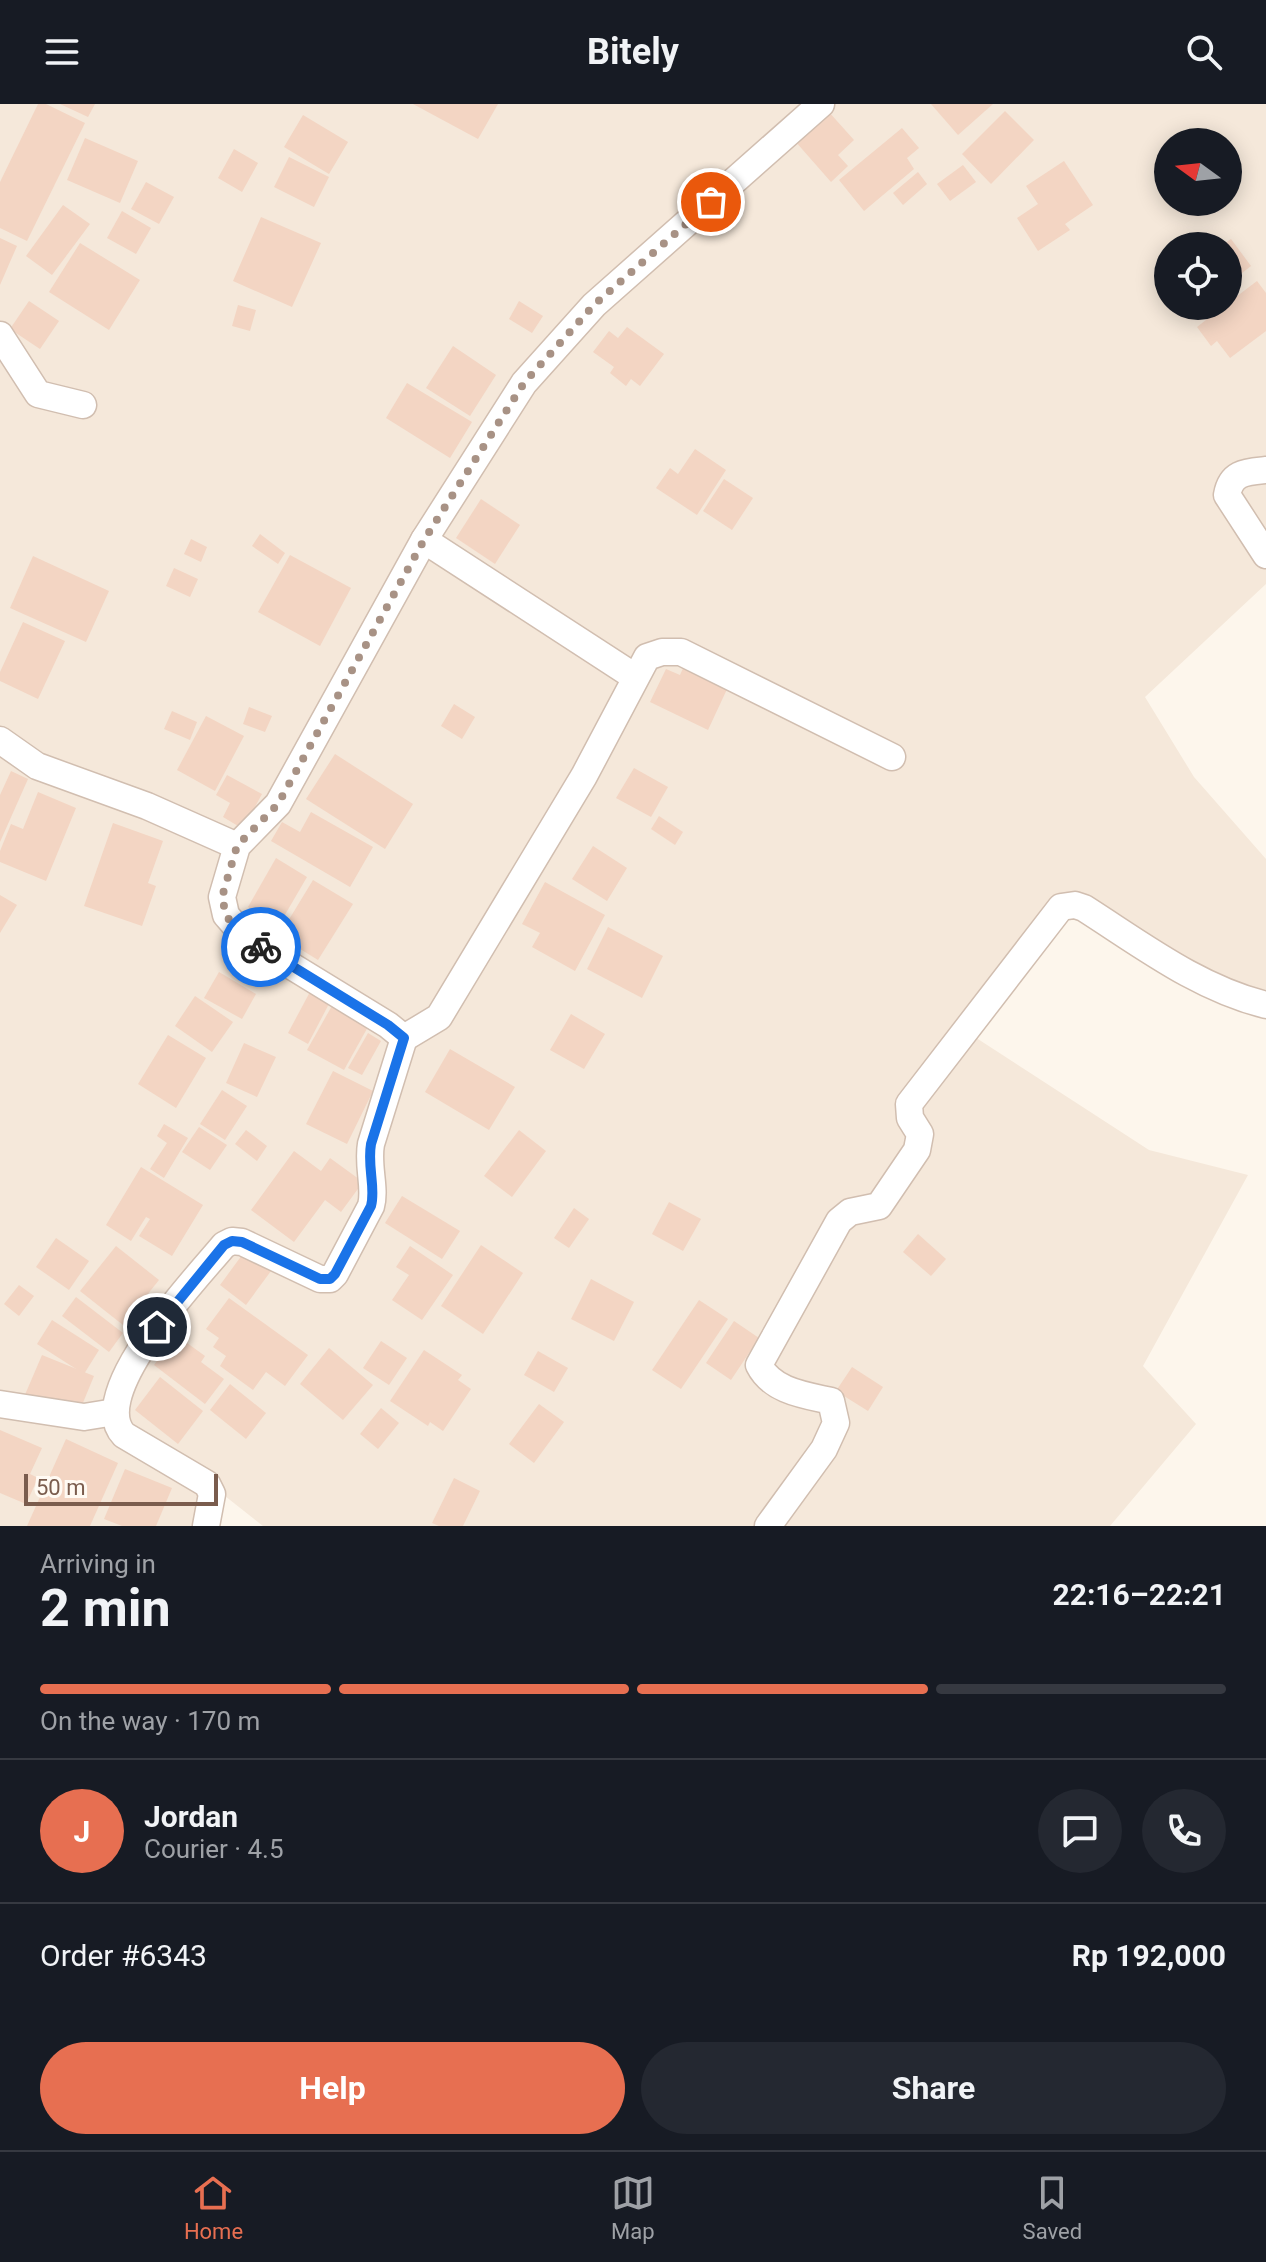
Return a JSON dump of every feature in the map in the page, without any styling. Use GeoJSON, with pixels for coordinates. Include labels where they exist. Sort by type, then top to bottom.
{"type":"FeatureCollection","features":[{"type":"Feature","properties":{"kind":"street"},"geometry":{"type":"LineString","coordinates":[[404,1038],[388,1025],[246,938],[234,927],[226,915],[222,897],[237,846],[278,804],[424,540],[524,383],[594,305],[821,104]]}},
{"type":"Feature","properties":{"kind":"street"},"geometry":{"type":"LineString","coordinates":[[0,335],[38,394],[83,405]]}},
{"type":"Feature","properties":{"kind":"street"},"geometry":{"type":"LineString","coordinates":[[1266,470],[1247,471],[1235,476],[1227,495],[1266,555]]}},
{"type":"Feature","properties":{"kind":"street"},"geometry":{"type":"LineString","coordinates":[[424,540],[635,677]]}},
{"type":"Feature","properties":{"kind":"street"},"geometry":{"type":"LineString","coordinates":[[206,1526],[212,1494],[207,1484],[120,1430],[115,1412],[117,1399],[141,1347],[224,1245],[232,1241],[242,1242],[320,1279],[330,1279],[335,1274],[371,1206],[373,1198],[368,1160],[371,1144],[404,1038],[439,1017],[584,776],[647,657],[662,652],[681,652],[892,757]]}},
{"type":"Feature","properties":{"kind":"street"},"geometry":{"type":"LineString","coordinates":[[1,745],[37,766],[147,806],[237,846]]}},
{"type":"Feature","properties":{"kind":"street"},"geometry":{"type":"LineString","coordinates":[[768,1526],[824,1449],[836,1423],[831,1401],[794,1392],[766,1379],[759,1365],[839,1221],[850,1212],[879,1206],[917,1150],[920,1134],[910,1118],[909,1104],[1061,907],[1075,905],[1084,908],[1199,982],[1237,998],[1266,1005]]}},
{"type":"Feature","properties":{"kind":"street"},"geometry":{"type":"LineString","coordinates":[[0,1404],[84,1417],[115,1412]]}},
{"type":"Feature","properties":{"kind":"shaded area"},"geometry":{"type":"Polygon","coordinates":[[[0,104],[1266,104],[1266,584],[1145,697],[1194,777],[1266,859],[1266,1011],[1063,897],[964,1030],[1149,1150],[1248,1175],[1143,1366],[1196,1424],[1110,1526],[263,1526],[225,1496],[208,1526],[0,1526],[0,104]]]}},
{"type":"Feature","properties":{"kind":"building"},"geometry":{"type":"Polygon","coordinates":[[[38,104],[46,104],[85,123],[27,241],[0,228],[0,182],[38,104]]]}},
{"type":"Feature","properties":{"kind":"building"},"geometry":{"type":"Polygon","coordinates":[[[60,104],[95,104],[88,117],[60,104]]]}},
{"type":"Feature","properties":{"kind":"building"},"geometry":{"type":"Polygon","coordinates":[[[413,104],[498,104],[478,139],[413,104]]]}},
{"type":"Feature","properties":{"kind":"building"},"geometry":{"type":"Polygon","coordinates":[[[931,104],[993,104],[958,135],[931,104]]]}},
{"type":"Feature","properties":{"kind":"building"},"geometry":{"type":"Polygon","coordinates":[[[828,111],[854,140],[838,155],[848,166],[831,182],[795,141],[828,111]]]}},
{"type":"Feature","properties":{"kind":"building"},"geometry":{"type":"Polygon","coordinates":[[[1005,111],[1034,140],[991,184],[962,154],[1005,111]]]}},
{"type":"Feature","properties":{"kind":"building"},"geometry":{"type":"Polygon","coordinates":[[[303,115],[348,142],[329,174],[284,147],[303,115]]]}},
{"type":"Feature","properties":{"kind":"building"},"geometry":{"type":"Polygon","coordinates":[[[902,128],[919,148],[907,158],[914,169],[864,211],[839,180],[902,128]]]}},
{"type":"Feature","properties":{"kind":"building"},"geometry":{"type":"Polygon","coordinates":[[[85,138],[138,161],[120,203],[67,180],[85,138]]]}},
{"type":"Feature","properties":{"kind":"building"},"geometry":{"type":"Polygon","coordinates":[[[234,149],[258,163],[242,192],[218,178],[234,149]]]}},
{"type":"Feature","properties":{"kind":"building"},"geometry":{"type":"Polygon","coordinates":[[[289,157],[329,177],[314,207],[274,187],[289,157]]]}},
{"type":"Feature","properties":{"kind":"building"},"geometry":{"type":"Polygon","coordinates":[[[1064,161],[1093,205],[1065,224],[1070,230],[1038,251],[1017,218],[1038,204],[1026,186],[1064,161]]]}},
{"type":"Feature","properties":{"kind":"building"},"geometry":{"type":"Polygon","coordinates":[[[963,165],[976,182],[950,201],[937,184],[963,165]]]}},
{"type":"Feature","properties":{"kind":"building"},"geometry":{"type":"Polygon","coordinates":[[[918,172],[927,184],[903,205],[893,193],[918,172]]]}},
{"type":"Feature","properties":{"kind":"building"},"geometry":{"type":"Polygon","coordinates":[[[146,182],[174,197],[159,224],[131,209],[146,182]]]}},
{"type":"Feature","properties":{"kind":"building"},"geometry":{"type":"Polygon","coordinates":[[[63,205],[90,224],[52,275],[26,256],[63,205]]]}},
{"type":"Feature","properties":{"kind":"building"},"geometry":{"type":"Polygon","coordinates":[[[122,211],[151,228],[136,254],[107,238],[122,211]]]}},
{"type":"Feature","properties":{"kind":"building"},"geometry":{"type":"Polygon","coordinates":[[[261,217],[321,243],[292,307],[233,281],[261,217]]]}},
{"type":"Feature","properties":{"kind":"building"},"geometry":{"type":"Polygon","coordinates":[[[0,238],[17,246],[0,285],[0,238]]]}},
{"type":"Feature","properties":{"kind":"building"},"geometry":{"type":"Polygon","coordinates":[[[80,243],[140,280],[109,330],[49,292],[80,243]]]}},
{"type":"Feature","properties":{"kind":"building"},"geometry":{"type":"Polygon","coordinates":[[[1242,254],[1251,266],[1242,273],[1242,254]]]}},
{"type":"Feature","properties":{"kind":"building"},"geometry":{"type":"Polygon","coordinates":[[[1257,281],[1266,293],[1266,331],[1230,358],[1217,341],[1211,346],[1197,327],[1206,320],[1242,320],[1242,292],[1257,281]]]}},
{"type":"Feature","properties":{"kind":"building"},"geometry":{"type":"Polygon","coordinates":[[[29,301],[59,321],[40,349],[10,329],[29,301]]]}},
{"type":"Feature","properties":{"kind":"building"},"geometry":{"type":"Polygon","coordinates":[[[519,301],[543,316],[532,333],[509,319],[519,301]]]}},
{"type":"Feature","properties":{"kind":"building"},"geometry":{"type":"Polygon","coordinates":[[[238,305],[256,310],[250,331],[232,326],[238,305]]]}},
{"type":"Feature","properties":{"kind":"building"},"geometry":{"type":"Polygon","coordinates":[[[627,327],[664,354],[640,386],[631,379],[626,386],[610,373],[614,367],[593,352],[609,331],[618,338],[627,327]]]}},
{"type":"Feature","properties":{"kind":"building"},"geometry":{"type":"Polygon","coordinates":[[[453,346],[496,375],[470,416],[426,388],[453,346]]]}},
{"type":"Feature","properties":{"kind":"building"},"geometry":{"type":"Polygon","coordinates":[[[407,383],[472,422],[450,458],[386,418],[407,383]]]}},
{"type":"Feature","properties":{"kind":"building"},"geometry":{"type":"Polygon","coordinates":[[[695,449],[726,470],[697,515],[656,488],[670,468],[678,474],[695,449]]]}},
{"type":"Feature","properties":{"kind":"building"},"geometry":{"type":"Polygon","coordinates":[[[724,479],[753,498],[732,530],[703,511],[724,479]]]}},
{"type":"Feature","properties":{"kind":"building"},"geometry":{"type":"Polygon","coordinates":[[[481,499],[520,525],[495,564],[456,538],[481,499]]]}},
{"type":"Feature","properties":{"kind":"building"},"geometry":{"type":"Polygon","coordinates":[[[260,534],[285,553],[278,564],[252,546],[260,534]]]}},
{"type":"Feature","properties":{"kind":"building"},"geometry":{"type":"Polygon","coordinates":[[[191,539],[207,547],[201,562],[184,554],[191,539]]]}},
{"type":"Feature","properties":{"kind":"building"},"geometry":{"type":"Polygon","coordinates":[[[290,555],[351,588],[320,646],[258,612],[290,555]]]}},
{"type":"Feature","properties":{"kind":"building"},"geometry":{"type":"Polygon","coordinates":[[[33,556],[109,591],[86,642],[10,608],[33,556]]]}},
{"type":"Feature","properties":{"kind":"building"},"geometry":{"type":"Polygon","coordinates":[[[174,568],[198,579],[190,597],[166,586],[174,568]]]}},
{"type":"Feature","properties":{"kind":"building"},"geometry":{"type":"Polygon","coordinates":[[[23,622],[65,641],[38,699],[0,681],[0,672],[23,622]]]}},
{"type":"Feature","properties":{"kind":"building"},"geometry":{"type":"Polygon","coordinates":[[[684,666],[728,687],[708,730],[650,702],[666,669],[680,675],[684,666]]]}},
{"type":"Feature","properties":{"kind":"building"},"geometry":{"type":"Polygon","coordinates":[[[454,704],[475,717],[462,739],[441,726],[454,704]]]}},
{"type":"Feature","properties":{"kind":"building"},"geometry":{"type":"Polygon","coordinates":[[[249,707],[272,716],[265,732],[243,724],[249,707]]]}},
{"type":"Feature","properties":{"kind":"building"},"geometry":{"type":"Polygon","coordinates":[[[172,711],[197,722],[190,740],[164,729],[172,711]]]}},
{"type":"Feature","properties":{"kind":"building"},"geometry":{"type":"Polygon","coordinates":[[[206,716],[244,736],[215,791],[177,770],[206,716]]]}},
{"type":"Feature","properties":{"kind":"building"},"geometry":{"type":"Polygon","coordinates":[[[335,754],[413,804],[385,849],[306,799],[335,754]]]}},
{"type":"Feature","properties":{"kind":"building"},"geometry":{"type":"Polygon","coordinates":[[[634,768],[668,787],[651,817],[616,798],[634,768]]]}},
{"type":"Feature","properties":{"kind":"building"},"geometry":{"type":"Polygon","coordinates":[[[11,771],[28,779],[0,842],[0,795],[11,771]]]}},
{"type":"Feature","properties":{"kind":"building"},"geometry":{"type":"Polygon","coordinates":[[[227,775],[262,794],[243,829],[223,817],[230,803],[216,795],[227,775]]]}},
{"type":"Feature","properties":{"kind":"building"},"geometry":{"type":"Polygon","coordinates":[[[38,792],[76,808],[46,881],[0,862],[0,851],[11,824],[23,829],[38,792]]]}},
{"type":"Feature","properties":{"kind":"building"},"geometry":{"type":"Polygon","coordinates":[[[311,812],[373,847],[350,887],[271,841],[282,822],[300,832],[311,812]]]}},
{"type":"Feature","properties":{"kind":"building"},"geometry":{"type":"Polygon","coordinates":[[[659,816],[683,832],[675,845],[651,829],[659,816]]]}},
{"type":"Feature","properties":{"kind":"building"},"geometry":{"type":"Polygon","coordinates":[[[113,823],[163,841],[148,883],[156,886],[142,926],[84,906],[113,823]]]}},
{"type":"Feature","properties":{"kind":"building"},"geometry":{"type":"Polygon","coordinates":[[[593,846],[627,868],[607,901],[572,879],[593,846]]]}},
{"type":"Feature","properties":{"kind":"building"},"geometry":{"type":"Polygon","coordinates":[[[276,858],[307,877],[279,925],[248,907],[276,858]]]}},
{"type":"Feature","properties":{"kind":"building"},"geometry":{"type":"Polygon","coordinates":[[[313,880],[353,904],[318,960],[279,936],[313,880]]]}},
{"type":"Feature","properties":{"kind":"building"},"geometry":{"type":"Polygon","coordinates":[[[545,882],[605,915],[575,971],[532,947],[540,933],[522,924],[545,882]]]}},
{"type":"Feature","properties":{"kind":"building"},"geometry":{"type":"Polygon","coordinates":[[[0,895],[17,905],[0,933],[0,895]]]}},
{"type":"Feature","properties":{"kind":"building"},"geometry":{"type":"Polygon","coordinates":[[[608,927],[663,956],[642,998],[587,969],[608,927]]]}},
{"type":"Feature","properties":{"kind":"building"},"geometry":{"type":"Polygon","coordinates":[[[219,972],[256,994],[242,1019],[204,998],[219,972]]]}},
{"type":"Feature","properties":{"kind":"building"},"geometry":{"type":"Polygon","coordinates":[[[311,990],[331,1000],[308,1044],[288,1033],[311,990]]]}},
{"type":"Feature","properties":{"kind":"building"},"geometry":{"type":"Polygon","coordinates":[[[195,996],[233,1022],[212,1052],[175,1026],[195,996]]]}},
{"type":"Feature","properties":{"kind":"building"},"geometry":{"type":"Polygon","coordinates":[[[333,1004],[369,1025],[344,1070],[307,1050],[333,1004]]]}},
{"type":"Feature","properties":{"kind":"building"},"geometry":{"type":"Polygon","coordinates":[[[571,1014],[605,1034],[584,1069],[550,1050],[571,1014]]]}},
{"type":"Feature","properties":{"kind":"building"},"geometry":{"type":"Polygon","coordinates":[[[368,1033],[381,1041],[362,1075],[348,1068],[368,1033]]]}},
{"type":"Feature","properties":{"kind":"building"},"geometry":{"type":"Polygon","coordinates":[[[168,1035],[206,1058],[176,1108],[138,1084],[168,1035]]]}},
{"type":"Feature","properties":{"kind":"building"},"geometry":{"type":"Polygon","coordinates":[[[244,1043],[276,1057],[257,1097],[226,1083],[244,1043]]]}},
{"type":"Feature","properties":{"kind":"building"},"geometry":{"type":"Polygon","coordinates":[[[450,1049],[515,1087],[489,1130],[425,1092],[450,1049]]]}},
{"type":"Feature","properties":{"kind":"building"},"geometry":{"type":"Polygon","coordinates":[[[333,1071],[373,1091],[347,1144],[306,1124],[333,1071]]]}},
{"type":"Feature","properties":{"kind":"building"},"geometry":{"type":"Polygon","coordinates":[[[222,1090],[247,1106],[225,1140],[200,1124],[222,1090]]]}},
{"type":"Feature","properties":{"kind":"building"},"geometry":{"type":"Polygon","coordinates":[[[164,1124],[188,1138],[164,1178],[150,1169],[167,1143],[157,1136],[164,1124]]]}},
{"type":"Feature","properties":{"kind":"building"},"geometry":{"type":"Polygon","coordinates":[[[199,1127],[227,1145],[210,1170],[182,1152],[199,1127]]]}},
{"type":"Feature","properties":{"kind":"building"},"geometry":{"type":"Polygon","coordinates":[[[246,1130],[267,1146],[257,1161],[235,1144],[246,1130]]]}},
{"type":"Feature","properties":{"kind":"building"},"geometry":{"type":"Polygon","coordinates":[[[519,1130],[546,1151],[512,1197],[484,1176],[519,1130]]]}},
{"type":"Feature","properties":{"kind":"building"},"geometry":{"type":"Polygon","coordinates":[[[294,1151],[321,1171],[330,1158],[363,1182],[341,1212],[325,1200],[294,1242],[251,1210],[294,1151]]]}},
{"type":"Feature","properties":{"kind":"building"},"geometry":{"type":"Polygon","coordinates":[[[141,1167],[203,1205],[172,1256],[139,1236],[150,1219],[146,1217],[131,1241],[106,1225],[141,1167]]]}},
{"type":"Feature","properties":{"kind":"building"},"geometry":{"type":"Polygon","coordinates":[[[402,1196],[460,1231],[442,1259],[385,1223],[402,1196]]]}},
{"type":"Feature","properties":{"kind":"building"},"geometry":{"type":"Polygon","coordinates":[[[669,1202],[701,1219],[683,1251],[652,1234],[669,1202]]]}},
{"type":"Feature","properties":{"kind":"building"},"geometry":{"type":"Polygon","coordinates":[[[574,1208],[589,1219],[569,1248],[554,1238],[574,1208]]]}},
{"type":"Feature","properties":{"kind":"building"},"geometry":{"type":"Polygon","coordinates":[[[918,1234],[946,1259],[931,1276],[903,1252],[918,1234]]]}},
{"type":"Feature","properties":{"kind":"building"},"geometry":{"type":"Polygon","coordinates":[[[56,1238],[89,1261],[69,1290],[36,1267],[56,1238]]]}},
{"type":"Feature","properties":{"kind":"building"},"geometry":{"type":"Polygon","coordinates":[[[481,1245],[523,1273],[483,1334],[441,1306],[481,1245]]]}},
{"type":"Feature","properties":{"kind":"building"},"geometry":{"type":"Polygon","coordinates":[[[116,1246],[159,1280],[123,1325],[80,1291],[116,1246]]]}},
{"type":"Feature","properties":{"kind":"building"},"geometry":{"type":"Polygon","coordinates":[[[410,1246],[453,1275],[422,1320],[392,1300],[409,1275],[396,1267],[410,1246]]]}},
{"type":"Feature","properties":{"kind":"building"},"geometry":{"type":"Polygon","coordinates":[[[245,1251],[271,1271],[246,1305],[220,1285],[245,1251]]]}},
{"type":"Feature","properties":{"kind":"building"},"geometry":{"type":"Polygon","coordinates":[[[591,1279],[634,1302],[614,1341],[571,1319],[591,1279]]]}},
{"type":"Feature","properties":{"kind":"building"},"geometry":{"type":"Polygon","coordinates":[[[19,1285],[34,1296],[19,1316],[4,1304],[19,1285]]]}},
{"type":"Feature","properties":{"kind":"building"},"geometry":{"type":"Polygon","coordinates":[[[76,1297],[123,1333],[109,1352],[62,1316],[76,1297]]]}},
{"type":"Feature","properties":{"kind":"building"},"geometry":{"type":"Polygon","coordinates":[[[229,1298],[308,1355],[285,1386],[266,1372],[253,1390],[220,1366],[226,1356],[213,1347],[219,1338],[206,1329],[229,1298]]]}},
{"type":"Feature","properties":{"kind":"building"},"geometry":{"type":"Polygon","coordinates":[[[699,1300],[728,1319],[681,1389],[652,1370],[699,1300]]]}},
{"type":"Feature","properties":{"kind":"building"},"geometry":{"type":"Polygon","coordinates":[[[52,1320],[99,1350],[84,1374],[37,1344],[52,1320]]]}},
{"type":"Feature","properties":{"kind":"building"},"geometry":{"type":"Polygon","coordinates":[[[734,1321],[759,1338],[731,1380],[706,1363],[734,1321]]]}},
{"type":"Feature","properties":{"kind":"building"},"geometry":{"type":"Polygon","coordinates":[[[176,1335],[205,1356],[201,1362],[224,1379],[205,1404],[154,1365],[176,1335]]]}},
{"type":"Feature","properties":{"kind":"building"},"geometry":{"type":"Polygon","coordinates":[[[381,1341],[407,1358],[389,1385],[363,1368],[381,1341]]]}},
{"type":"Feature","properties":{"kind":"building"},"geometry":{"type":"Polygon","coordinates":[[[329,1348],[373,1385],[343,1420],[300,1384],[329,1348]]]}},
{"type":"Feature","properties":{"kind":"building"},"geometry":{"type":"Polygon","coordinates":[[[424,1350],[462,1375],[458,1380],[471,1389],[443,1431],[430,1422],[428,1426],[390,1401],[424,1350]]]}},
{"type":"Feature","properties":{"kind":"building"},"geometry":{"type":"Polygon","coordinates":[[[538,1351],[568,1368],[554,1392],[524,1375],[538,1351]]]}},
{"type":"Feature","properties":{"kind":"building"},"geometry":{"type":"Polygon","coordinates":[[[42,1355],[94,1376],[80,1410],[24,1397],[42,1355]]]}},
{"type":"Feature","properties":{"kind":"building"},"geometry":{"type":"Polygon","coordinates":[[[852,1367],[883,1387],[868,1411],[836,1391],[852,1367]]]}},
{"type":"Feature","properties":{"kind":"building"},"geometry":{"type":"Polygon","coordinates":[[[160,1377],[203,1411],[178,1444],[135,1410],[160,1377]]]}},
{"type":"Feature","properties":{"kind":"building"},"geometry":{"type":"Polygon","coordinates":[[[230,1384],[266,1413],[246,1439],[210,1410],[230,1384]]]}},
{"type":"Feature","properties":{"kind":"building"},"geometry":{"type":"Polygon","coordinates":[[[539,1404],[564,1422],[534,1463],[509,1444],[539,1404]]]}},
{"type":"Feature","properties":{"kind":"building"},"geometry":{"type":"Polygon","coordinates":[[[381,1408],[399,1423],[378,1449],[360,1434],[381,1408]]]}},
{"type":"Feature","properties":{"kind":"building"},"geometry":{"type":"Polygon","coordinates":[[[0,1430],[42,1448],[30,1474],[38,1478],[26,1504],[0,1493],[0,1430]]]}},
{"type":"Feature","properties":{"kind":"building"},"geometry":{"type":"Polygon","coordinates":[[[66,1439],[118,1463],[90,1526],[27,1526],[66,1439]]]}},
{"type":"Feature","properties":{"kind":"building"},"geometry":{"type":"Polygon","coordinates":[[[125,1469],[172,1488],[156,1526],[122,1526],[104,1519],[125,1469]]]}},
{"type":"Feature","properties":{"kind":"building"},"geometry":{"type":"Polygon","coordinates":[[[454,1478],[480,1491],[463,1526],[439,1526],[432,1523],[454,1478]]]}},
{"type":"Feature","properties":{"kind":"way so far"},"geometry":{"type":"LineString","coordinates":[[261,947],[246,938],[226,915],[222,897],[237,846],[278,804],[424,540],[524,383],[594,305],[711,202]]}},
{"type":"Feature","properties":{"kind":"route"},"geometry":{"type":"LineString","coordinates":[[157,1327],[224,1245],[232,1241],[242,1242],[320,1279],[330,1279],[371,1206],[373,1198],[368,1160],[371,1144],[404,1038],[261,947]]}}]}
